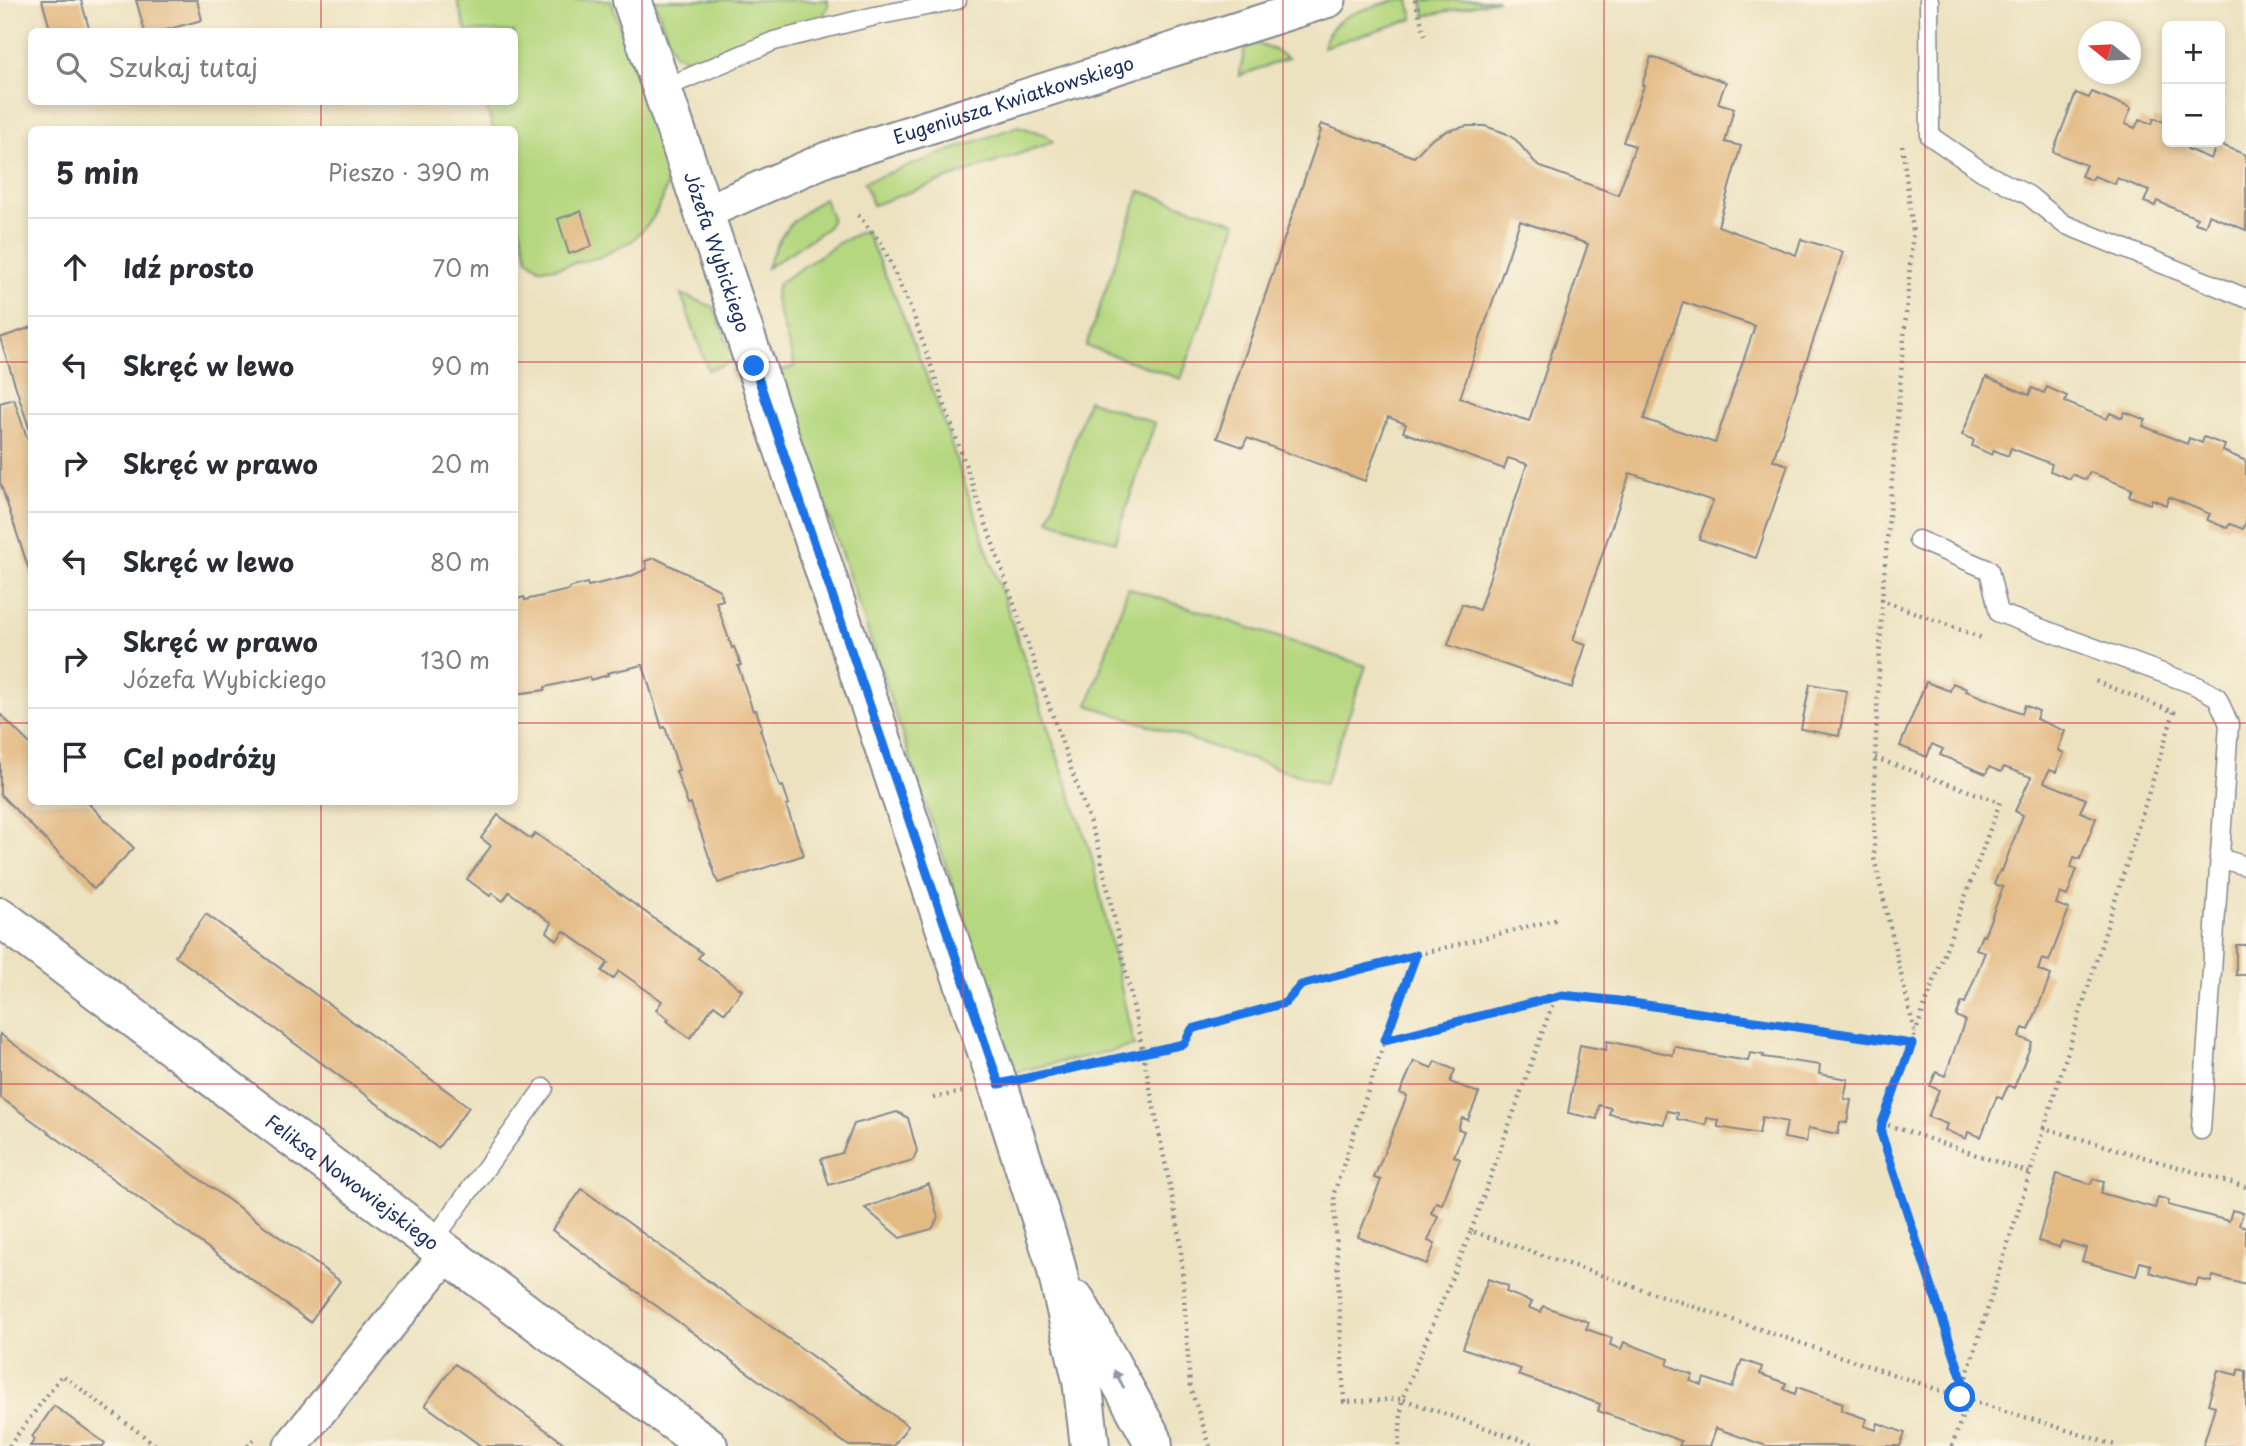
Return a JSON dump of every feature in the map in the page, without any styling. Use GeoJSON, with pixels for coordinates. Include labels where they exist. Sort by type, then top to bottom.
{"type":"FeatureCollection","features":[{"type":"Feature","properties":{"kind":"street","name":"Józefa Wybickiego"},"geometry":{"type":"LineString","coordinates":[[632,0],[999,1084],[1055,1262],[1082,1380],[1090,1446]]}},
{"type":"Feature","properties":{"kind":"street","name":"Eugeniusza Kwiatkowskiego"},"geometry":{"type":"LineString","coordinates":[[703,213],[827,159],[1329,0]]}},
{"type":"Feature","properties":{"kind":"street","name":"Feliksa Nowowiejskiego"},"geometry":{"type":"LineString","coordinates":[[0,917],[708,1446]]}},
{"type":"Feature","properties":{"kind":"street"},"geometry":{"type":"LineString","coordinates":[[292,1446],[440,1248]]}},
{"type":"Feature","properties":{"kind":"street","name":"Józefa Wybickiego"},"geometry":{"type":"LineString","coordinates":[[1055,1262],[1152,1439],[1153,1446]]}},
{"type":"Feature","properties":{"kind":"lane"},"geometry":{"type":"LineString","coordinates":[[662,89],[774,41],[875,16],[957,0]]}},
{"type":"Feature","properties":{"kind":"lane"},"geometry":{"type":"LineString","coordinates":[[1929,0],[1930,136],[1983,172],[2028,195],[2064,224],[2246,298]]}},
{"type":"Feature","properties":{"kind":"lane"},"geometry":{"type":"LineString","coordinates":[[1918,540],[1989,570],[1999,613],[2195,685],[2217,697],[2229,724],[2201,1130]]}},
{"type":"Feature","properties":{"kind":"lane"},"geometry":{"type":"LineString","coordinates":[[2219,858],[2246,866]]}},
{"type":"Feature","properties":{"kind":"lane"},"geometry":{"type":"LineString","coordinates":[[440,1248],[544,1087]]}},
{"type":"Feature","properties":{"kind":"path"},"geometry":{"type":"LineString","coordinates":[[1415,0],[1425,35]]}},
{"type":"Feature","properties":{"kind":"path"},"geometry":{"type":"LineString","coordinates":[[1902,139],[1913,231],[1882,600],[1874,858],[1915,1034]]}},
{"type":"Feature","properties":{"kind":"path"},"geometry":{"type":"LineString","coordinates":[[858,215],[882,244],[913,314],[1099,849],[1180,1236],[1190,1387],[1210,1446]]}},
{"type":"Feature","properties":{"kind":"path"},"geometry":{"type":"LineString","coordinates":[[1882,600],[1984,639]]}},
{"type":"Feature","properties":{"kind":"path"},"geometry":{"type":"LineString","coordinates":[[1960,1397],[2174,712],[2085,678]]}},
{"type":"Feature","properties":{"kind":"path"},"geometry":{"type":"LineString","coordinates":[[1875,758],[2000,802],[1882,1123],[1881,1133],[1964,1385]]}},
{"type":"Feature","properties":{"kind":"path"},"geometry":{"type":"LineString","coordinates":[[933,1098],[1184,1044],[1192,1029],[1285,1003],[1301,985],[1558,919]]}},
{"type":"Feature","properties":{"kind":"path"},"geometry":{"type":"LineString","coordinates":[[1416,955],[1334,1192],[1344,1402],[1402,1399],[1538,1446]]}},
{"type":"Feature","properties":{"kind":"path"},"geometry":{"type":"LineString","coordinates":[[1385,1040],[1562,995],[1912,1044]]}},
{"type":"Feature","properties":{"kind":"path"},"geometry":{"type":"LineString","coordinates":[[1399,1446],[1402,1399],[1471,1231],[1555,998]]}},
{"type":"Feature","properties":{"kind":"path"},"geometry":{"type":"LineString","coordinates":[[1882,1123],[2030,1173]]}},
{"type":"Feature","properties":{"kind":"path"},"geometry":{"type":"LineString","coordinates":[[2044,1128],[2246,1187]]}},
{"type":"Feature","properties":{"kind":"path"},"geometry":{"type":"LineString","coordinates":[[1471,1231],[1968,1400],[2119,1446]]}},
{"type":"Feature","properties":{"kind":"path"},"geometry":{"type":"LineString","coordinates":[[9,1446],[62,1375],[157,1446]]}},
{"type":"Feature","properties":{"kind":"path"},"geometry":{"type":"LineString","coordinates":[[1952,1446],[1968,1400]]}},
{"type":"Feature","properties":{"kind":"green space"},"geometry":{"type":"Polygon","coordinates":[[[457,0],[611,0],[669,176],[662,201],[651,221],[632,241],[600,257],[555,268],[539,268],[528,259],[518,220],[518,126],[492,126],[486,105],[518,105],[518,28],[465,28],[457,0]]]}},
{"type":"Feature","properties":{"kind":"green space"},"geometry":{"type":"Polygon","coordinates":[[[654,0],[828,0],[828,6],[821,21],[710,68],[674,54],[654,0]]]}},
{"type":"Feature","properties":{"kind":"green space"},"geometry":{"type":"Polygon","coordinates":[[[1395,0],[1409,0],[1413,19],[1323,47],[1327,35],[1342,19],[1395,0]]]}},
{"type":"Feature","properties":{"kind":"green space"},"geometry":{"type":"Polygon","coordinates":[[[1422,0],[1498,0],[1425,16],[1422,0]]]}},
{"type":"Feature","properties":{"kind":"green space"},"geometry":{"type":"Polygon","coordinates":[[[1255,43],[1288,58],[1239,76],[1246,44],[1255,43]]]}},
{"type":"Feature","properties":{"kind":"green space"},"geometry":{"type":"Polygon","coordinates":[[[1018,126],[1046,135],[1053,142],[873,205],[864,182],[1018,126]]]}},
{"type":"Feature","properties":{"kind":"green space"},"geometry":{"type":"Polygon","coordinates":[[[1140,191],[1237,223],[1181,379],[1086,346],[1140,191]]]}},
{"type":"Feature","properties":{"kind":"green space"},"geometry":{"type":"Polygon","coordinates":[[[824,198],[832,219],[827,228],[767,268],[788,227],[824,198]]]}},
{"type":"Feature","properties":{"kind":"green space"},"geometry":{"type":"Polygon","coordinates":[[[865,230],[899,306],[937,403],[1091,854],[1134,1046],[1015,1072],[779,371],[795,366],[775,299],[779,283],[840,242],[865,230]]]}},
{"type":"Feature","properties":{"kind":"green space"},"geometry":{"type":"Polygon","coordinates":[[[681,294],[714,307],[734,361],[708,370],[681,294]]]}},
{"type":"Feature","properties":{"kind":"green space"},"geometry":{"type":"Polygon","coordinates":[[[1088,400],[1155,423],[1115,542],[1049,520],[1088,400]]]}},
{"type":"Feature","properties":{"kind":"green space"},"geometry":{"type":"Polygon","coordinates":[[[1128,588],[1366,666],[1325,784],[1088,705],[1128,588]]]}},
{"type":"Feature","properties":{"kind":"building"},"geometry":{"type":"Polygon","coordinates":[[[42,0],[81,0],[89,28],[50,28],[42,0]]]}},
{"type":"Feature","properties":{"kind":"building"},"geometry":{"type":"Polygon","coordinates":[[[136,0],[197,0],[202,20],[173,28],[144,28],[136,0]]]}},
{"type":"Feature","properties":{"kind":"building"},"geometry":{"type":"Polygon","coordinates":[[[1651,57],[1726,82],[1718,103],[1734,108],[1725,142],[1741,146],[1718,226],[1796,255],[1801,239],[1843,252],[1773,460],[1788,465],[1756,558],[1699,539],[1713,501],[1630,473],[1573,640],[1586,644],[1572,688],[1448,645],[1462,604],[1479,610],[1527,464],[1508,458],[1504,469],[1403,432],[1406,424],[1388,417],[1365,481],[1247,438],[1243,447],[1217,438],[1321,124],[1414,157],[1430,140],[1447,131],[1467,126],[1485,126],[1516,140],[1538,166],[1618,195],[1635,146],[1623,142],[1644,86],[1642,85],[1651,57]],[[1520,221],[1460,398],[1529,421],[1588,244],[1520,221]],[[1683,302],[1644,419],[1715,443],[1755,326],[1683,302]]]}},
{"type":"Feature","properties":{"kind":"building"},"geometry":{"type":"Polygon","coordinates":[[[2092,92],[2131,108],[2125,124],[2135,128],[2140,119],[2152,124],[2154,118],[2162,121],[2162,147],[2188,147],[2187,149],[2211,159],[2216,147],[2225,146],[2246,155],[2246,230],[2209,215],[2205,226],[2195,223],[2197,218],[2157,201],[2155,206],[2144,202],[2149,191],[2117,178],[2115,184],[2094,176],[2092,180],[2081,176],[2086,165],[2053,152],[2076,93],[2089,98],[2092,92]]]}},
{"type":"Feature","properties":{"kind":"building"},"geometry":{"type":"Polygon","coordinates":[[[581,211],[592,246],[569,254],[558,219],[581,211]]]}},
{"type":"Feature","properties":{"kind":"building"},"geometry":{"type":"Polygon","coordinates":[[[28,328],[28,425],[0,338],[28,328]]]}},
{"type":"Feature","properties":{"kind":"building"},"geometry":{"type":"Polygon","coordinates":[[[1986,377],[2029,395],[2032,388],[2044,393],[2047,387],[2067,396],[2065,402],[2107,419],[2110,413],[2122,418],[2125,412],[2146,420],[2143,426],[2187,444],[2189,438],[2202,443],[2204,437],[2225,445],[2223,451],[2246,461],[2246,522],[2243,529],[2230,524],[2227,528],[2207,520],[2210,514],[2169,497],[2166,505],[2152,499],[2150,504],[2129,496],[2132,489],[2090,472],[2086,480],[2072,474],[2070,479],[2050,471],[2052,464],[2011,448],[2008,456],[1994,450],[1992,455],[1972,446],[1974,440],[1962,435],[1986,377]]]}},
{"type":"Feature","properties":{"kind":"building"},"geometry":{"type":"Polygon","coordinates":[[[14,399],[28,441],[28,567],[0,482],[0,403],[14,399]]]}},
{"type":"Feature","properties":{"kind":"building"},"geometry":{"type":"Polygon","coordinates":[[[655,558],[720,590],[723,600],[716,602],[741,665],[738,666],[753,711],[756,710],[780,787],[783,786],[789,804],[786,805],[804,855],[718,883],[691,804],[688,805],[676,771],[679,770],[665,727],[662,728],[643,665],[607,673],[608,675],[590,680],[589,677],[545,687],[545,690],[518,693],[518,599],[524,597],[525,600],[587,583],[588,586],[631,576],[647,569],[645,561],[655,558]]]}},
{"type":"Feature","properties":{"kind":"building"},"geometry":{"type":"Polygon","coordinates":[[[1926,682],[1950,691],[1953,683],[1967,689],[1966,691],[2022,713],[2025,705],[2039,711],[2036,719],[2065,731],[2058,750],[2064,753],[2056,772],[2049,770],[2044,782],[2086,799],[2080,812],[2096,818],[2080,859],[2074,857],[2071,867],[2077,869],[2067,896],[2060,893],[2056,904],[2069,909],[2049,961],[2042,959],[2038,970],[2051,975],[2029,1030],[2023,1028],[2019,1037],[2032,1042],[2014,1088],[2008,1085],[2002,1099],[1997,1096],[1981,1137],[1968,1132],[1966,1139],[1945,1130],[1947,1124],[1928,1117],[1939,1090],[1930,1086],[1936,1072],[1945,1076],[1965,1020],[1956,1016],[1962,1002],[1965,1003],[1985,952],[1976,949],[1982,935],[1984,936],[2003,887],[1994,884],[2000,870],[2002,871],[2023,815],[2015,811],[2031,777],[2004,767],[2001,772],[1989,767],[1986,774],[1940,755],[1943,749],[1932,744],[1927,757],[1900,746],[1926,682]]]}},
{"type":"Feature","properties":{"kind":"building"},"geometry":{"type":"Polygon","coordinates":[[[1810,684],[1847,691],[1839,736],[1801,729],[1810,684]]]}},
{"type":"Feature","properties":{"kind":"building"},"geometry":{"type":"Polygon","coordinates":[[[0,714],[28,742],[28,805],[90,805],[134,848],[94,889],[0,794],[0,714]]]}},
{"type":"Feature","properties":{"kind":"building"},"geometry":{"type":"Polygon","coordinates":[[[498,815],[531,839],[535,833],[702,953],[698,958],[742,990],[725,1013],[714,1005],[690,1038],[656,1010],[662,1001],[619,971],[613,979],[602,971],[608,963],[564,931],[557,940],[547,932],[552,923],[509,892],[503,901],[492,893],[490,896],[467,879],[491,846],[481,838],[498,815]]]}},
{"type":"Feature","properties":{"kind":"building"},"geometry":{"type":"Polygon","coordinates":[[[206,914],[469,1107],[438,1148],[175,956],[206,914]]]}},
{"type":"Feature","properties":{"kind":"building"},"geometry":{"type":"Polygon","coordinates":[[[2236,945],[2246,945],[2246,975],[2236,975],[2236,945]]]}},
{"type":"Feature","properties":{"kind":"building"},"geometry":{"type":"Polygon","coordinates":[[[0,1034],[340,1281],[310,1322],[0,1097],[0,1034]]]}},
{"type":"Feature","properties":{"kind":"building"},"geometry":{"type":"Polygon","coordinates":[[[1607,1041],[1673,1055],[1675,1046],[1748,1061],[1750,1053],[1820,1065],[1819,1074],[1848,1079],[1844,1099],[1851,1100],[1847,1123],[1840,1122],[1838,1134],[1808,1128],[1806,1142],[1784,1138],[1787,1122],[1762,1117],[1759,1134],[1718,1127],[1718,1120],[1707,1118],[1706,1125],[1677,1119],[1678,1113],[1667,1111],[1664,1124],[1609,1114],[1611,1108],[1599,1105],[1597,1119],[1568,1113],[1580,1045],[1606,1050],[1607,1041]]]}},
{"type":"Feature","properties":{"kind":"building"},"geometry":{"type":"Polygon","coordinates":[[[1414,1061],[1432,1068],[1435,1061],[1455,1070],[1450,1082],[1479,1093],[1468,1120],[1462,1118],[1458,1129],[1464,1131],[1454,1156],[1460,1159],[1442,1204],[1436,1202],[1431,1213],[1438,1216],[1428,1241],[1435,1244],[1427,1264],[1358,1237],[1381,1180],[1374,1178],[1407,1096],[1400,1093],[1414,1061]]]}},
{"type":"Feature","properties":{"kind":"building"},"geometry":{"type":"Polygon","coordinates":[[[897,1112],[908,1118],[917,1151],[913,1160],[829,1185],[821,1159],[842,1153],[854,1124],[897,1112]]]}},
{"type":"Feature","properties":{"kind":"building"},"geometry":{"type":"Polygon","coordinates":[[[2057,1174],[2091,1184],[2093,1179],[2104,1182],[2101,1193],[2155,1208],[2158,1197],[2169,1200],[2168,1205],[2229,1221],[2232,1210],[2243,1213],[2239,1225],[2246,1227],[2246,1285],[2213,1276],[2211,1282],[2198,1279],[2196,1286],[2149,1272],[2151,1265],[2140,1262],[2136,1276],[2082,1261],[2086,1248],[2062,1241],[2059,1247],[2038,1241],[2057,1174]]]}},
{"type":"Feature","properties":{"kind":"building"},"geometry":{"type":"Polygon","coordinates":[[[929,1184],[938,1218],[932,1229],[900,1238],[865,1208],[929,1184]]]}},
{"type":"Feature","properties":{"kind":"building"},"geometry":{"type":"Polygon","coordinates":[[[582,1189],[908,1426],[893,1446],[849,1446],[552,1230],[582,1189]]]}},
{"type":"Feature","properties":{"kind":"building"},"geometry":{"type":"Polygon","coordinates":[[[1488,1279],[1508,1286],[1506,1292],[1532,1302],[1529,1308],[1541,1312],[1543,1306],[1589,1322],[1586,1329],[1612,1338],[1610,1345],[1621,1349],[1624,1342],[1669,1359],[1667,1365],[1693,1375],[1690,1381],[1702,1385],[1704,1378],[1732,1388],[1742,1360],[1762,1367],[1760,1374],[1786,1383],[1784,1389],[1795,1394],[1797,1387],[1843,1403],[1841,1410],[1867,1419],[1864,1426],[1876,1430],[1878,1423],[1905,1433],[1900,1446],[1766,1446],[1716,1428],[1710,1446],[1679,1446],[1681,1441],[1598,1411],[1600,1404],[1518,1375],[1521,1369],[1463,1348],[1488,1279]]]}},
{"type":"Feature","properties":{"kind":"building"},"geometry":{"type":"Polygon","coordinates":[[[455,1364],[568,1446],[481,1446],[425,1405],[455,1364]]]}},
{"type":"Feature","properties":{"kind":"building"},"geometry":{"type":"Polygon","coordinates":[[[2239,1369],[2246,1371],[2246,1446],[2203,1446],[2215,1406],[2208,1404],[2218,1370],[2237,1375],[2239,1369]]]}},
{"type":"Feature","properties":{"kind":"building"},"geometry":{"type":"Polygon","coordinates":[[[54,1406],[105,1443],[103,1446],[30,1446],[35,1439],[32,1437],[54,1406]]]}},
{"type":"Feature","properties":{"kind":"route"},"geometry":{"type":"LineString","coordinates":[[754,366],[999,1084],[1184,1044],[1192,1029],[1285,1003],[1301,985],[1416,955],[1385,1040],[1562,995],[1912,1044],[1882,1123],[1881,1133],[1964,1385],[1960,1397]]}}]}
